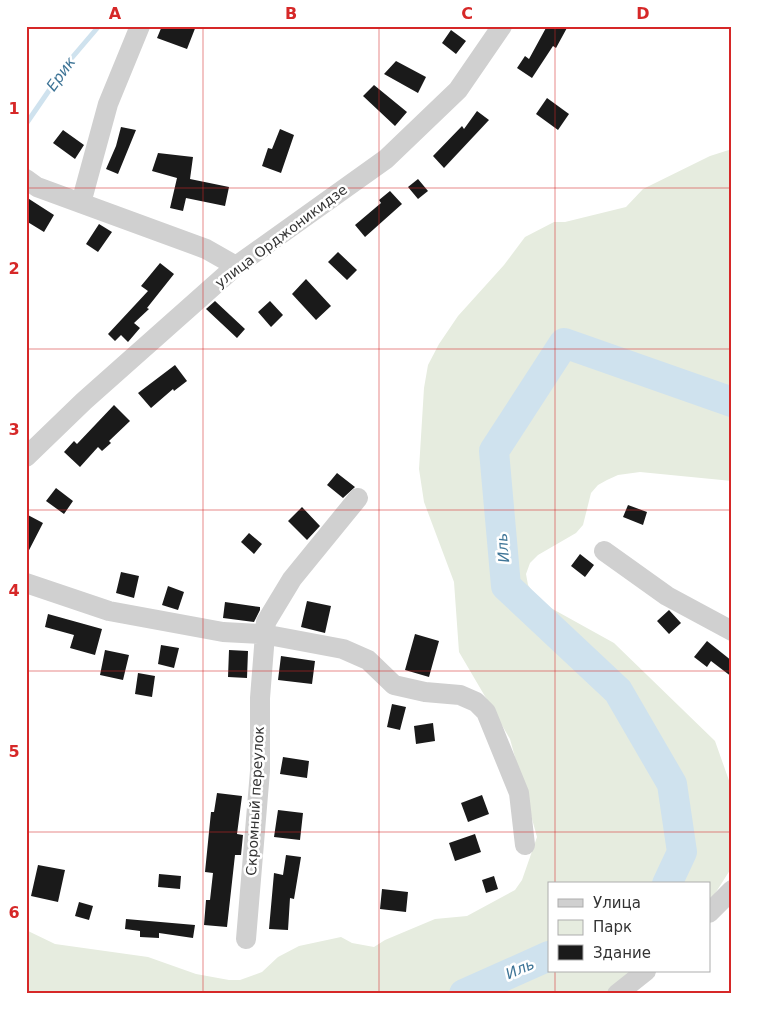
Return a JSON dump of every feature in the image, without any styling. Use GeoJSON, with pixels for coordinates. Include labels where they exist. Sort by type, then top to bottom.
{"type":"FeatureCollection","features":[{"type":"Feature","properties":{"kind":"street"},"geometry":{"type":"LineString","coordinates":[[81,203],[108,104],[140,26]]}},
{"type":"Feature","properties":{"kind":"street","name":"улица Орджоникидзе"},"geometry":{"type":"LineString","coordinates":[[26,457],[236,266],[386,159],[458,90],[502,26]]}},
{"type":"Feature","properties":{"kind":"street"},"geometry":{"type":"LineString","coordinates":[[26,179],[37,187],[206,249],[236,266]]}},
{"type":"Feature","properties":{"kind":"street","name":"Скромный переулок"},"geometry":{"type":"LineString","coordinates":[[246,939],[260,771],[260,698],[263,634],[266,622],[292,579],[358,498]]}},
{"type":"Feature","properties":{"kind":"street"},"geometry":{"type":"LineString","coordinates":[[604,551],[667,596],[732,631]]}},
{"type":"Feature","properties":{"kind":"street"},"geometry":{"type":"LineString","coordinates":[[26,583],[109,611],[223,632],[263,634],[344,649],[368,660],[394,685],[425,692],[460,695],[476,702],[486,712],[519,793],[525,845]]}},
{"type":"Feature","properties":{"kind":"street"},"geometry":{"type":"LineString","coordinates":[[710,912],[732,890]]}},
{"type":"Feature","properties":{"kind":"street"},"geometry":{"type":"LineString","coordinates":[[617,994],[645,972]]}},
{"type":"Feature","properties":{"kind":"green space"},"geometry":{"type":"Polygon","coordinates":[[[732,149],[732,481],[640,472],[618,475],[598,485],[591,493],[583,525],[576,533],[538,555],[530,563],[526,574],[528,585],[540,602],[614,643],[715,741],[732,789],[732,867],[710,901],[710,882],[548,882],[548,972],[632,972],[604,994],[26,994],[26,930],[55,944],[148,957],[196,974],[240,980],[262,972],[278,957],[299,946],[341,937],[352,943],[374,947],[385,940],[435,919],[467,916],[515,890],[522,880],[537,837],[510,739],[459,652],[454,582],[424,502],[419,469],[424,388],[428,365],[439,344],[458,316],[504,265],[525,237],[554,222],[565,222],[626,207],[643,189],[710,156],[732,149]]]}},
{"type":"Feature","properties":{"kind":"building"},"geometry":{"type":"Polygon","coordinates":[[[162,26],[196,26],[187,49],[157,38],[162,26]]]}},
{"type":"Feature","properties":{"kind":"building"},"geometry":{"type":"Polygon","coordinates":[[[547,26],[568,26],[556,48],[553,46],[532,78],[517,68],[525,56],[529,59],[547,26]]]}},
{"type":"Feature","properties":{"kind":"building"},"geometry":{"type":"Polygon","coordinates":[[[451,30],[466,41],[456,54],[442,43],[451,30]]]}},
{"type":"Feature","properties":{"kind":"building"},"geometry":{"type":"Polygon","coordinates":[[[396,61],[426,77],[418,93],[384,74],[396,61]]]}},
{"type":"Feature","properties":{"kind":"building"},"geometry":{"type":"Polygon","coordinates":[[[374,85],[407,112],[395,126],[363,96],[374,85]]]}},
{"type":"Feature","properties":{"kind":"building"},"geometry":{"type":"Polygon","coordinates":[[[547,98],[569,114],[558,130],[536,114],[547,98]]]}},
{"type":"Feature","properties":{"kind":"building"},"geometry":{"type":"Polygon","coordinates":[[[477,111],[489,120],[444,168],[433,156],[462,126],[464,129],[477,111]]]}},
{"type":"Feature","properties":{"kind":"building"},"geometry":{"type":"Polygon","coordinates":[[[121,127],[136,130],[118,174],[106,169],[116,146],[121,127]]]}},
{"type":"Feature","properties":{"kind":"building"},"geometry":{"type":"Polygon","coordinates":[[[280,129],[294,135],[281,173],[262,166],[268,148],[272,149],[280,129]]]}},
{"type":"Feature","properties":{"kind":"building"},"geometry":{"type":"Polygon","coordinates":[[[63,130],[84,145],[75,159],[53,143],[63,130]]]}},
{"type":"Feature","properties":{"kind":"building"},"geometry":{"type":"Polygon","coordinates":[[[158,153],[193,157],[190,179],[229,187],[225,206],[186,198],[183,211],[170,208],[177,178],[152,171],[158,153]]]}},
{"type":"Feature","properties":{"kind":"building"},"geometry":{"type":"Polygon","coordinates":[[[418,179],[428,191],[418,199],[408,187],[418,179]]]}},
{"type":"Feature","properties":{"kind":"building"},"geometry":{"type":"Polygon","coordinates":[[[390,191],[402,204],[365,237],[355,225],[381,203],[379,200],[390,191]]]}},
{"type":"Feature","properties":{"kind":"building"},"geometry":{"type":"Polygon","coordinates":[[[26,197],[54,215],[44,232],[26,221],[26,197]]]}},
{"type":"Feature","properties":{"kind":"building"},"geometry":{"type":"Polygon","coordinates":[[[99,224],[112,232],[98,252],[86,244],[99,224]]]}},
{"type":"Feature","properties":{"kind":"building"},"geometry":{"type":"Polygon","coordinates":[[[338,252],[357,270],[347,280],[328,262],[338,252]]]}},
{"type":"Feature","properties":{"kind":"building"},"geometry":{"type":"Polygon","coordinates":[[[160,263],[174,274],[147,308],[149,309],[134,323],[140,328],[128,342],[121,335],[115,341],[108,334],[148,291],[141,286],[160,263]]]}},
{"type":"Feature","properties":{"kind":"building"},"geometry":{"type":"Polygon","coordinates":[[[306,279],[331,306],[316,320],[292,294],[306,279]]]}},
{"type":"Feature","properties":{"kind":"building"},"geometry":{"type":"Polygon","coordinates":[[[215,301],[245,329],[237,338],[206,309],[215,301]]]}},
{"type":"Feature","properties":{"kind":"building"},"geometry":{"type":"Polygon","coordinates":[[[270,301],[283,315],[271,327],[258,312],[270,301]]]}},
{"type":"Feature","properties":{"kind":"building"},"geometry":{"type":"Polygon","coordinates":[[[175,365],[187,381],[174,391],[173,389],[151,408],[138,393],[175,365]]]}},
{"type":"Feature","properties":{"kind":"building"},"geometry":{"type":"Polygon","coordinates":[[[114,405],[130,421],[109,441],[111,443],[102,451],[98,447],[80,467],[64,452],[74,441],[77,444],[114,405]]]}},
{"type":"Feature","properties":{"kind":"building"},"geometry":{"type":"Polygon","coordinates":[[[337,473],[355,487],[343,498],[327,485],[337,473]]]}},
{"type":"Feature","properties":{"kind":"building"},"geometry":{"type":"Polygon","coordinates":[[[56,488],[73,501],[64,514],[46,501],[56,488]]]}},
{"type":"Feature","properties":{"kind":"building"},"geometry":{"type":"Polygon","coordinates":[[[628,505],[647,512],[643,525],[623,517],[628,505]]]}},
{"type":"Feature","properties":{"kind":"building"},"geometry":{"type":"Polygon","coordinates":[[[302,507],[320,526],[307,540],[288,521],[302,507]]]}},
{"type":"Feature","properties":{"kind":"building"},"geometry":{"type":"Polygon","coordinates":[[[26,514],[43,523],[26,556],[26,514]]]}},
{"type":"Feature","properties":{"kind":"building"},"geometry":{"type":"Polygon","coordinates":[[[249,533],[262,544],[254,554],[241,542],[249,533]]]}},
{"type":"Feature","properties":{"kind":"building"},"geometry":{"type":"Polygon","coordinates":[[[580,554],[594,565],[585,577],[571,566],[580,554]]]}},
{"type":"Feature","properties":{"kind":"building"},"geometry":{"type":"Polygon","coordinates":[[[121,572],[139,576],[134,598],[116,593],[121,572]]]}},
{"type":"Feature","properties":{"kind":"building"},"geometry":{"type":"Polygon","coordinates":[[[168,586],[184,592],[178,610],[162,605],[168,586]]]}},
{"type":"Feature","properties":{"kind":"building"},"geometry":{"type":"Polygon","coordinates":[[[307,601],[331,606],[325,633],[301,627],[307,601]]]}},
{"type":"Feature","properties":{"kind":"building"},"geometry":{"type":"Polygon","coordinates":[[[225,602],[260,607],[260,610],[254,622],[223,618],[225,602]]]}},
{"type":"Feature","properties":{"kind":"building"},"geometry":{"type":"Polygon","coordinates":[[[669,610],[681,623],[669,634],[657,621],[669,610]]]}},
{"type":"Feature","properties":{"kind":"building"},"geometry":{"type":"Polygon","coordinates":[[[48,614],[102,629],[95,655],[70,648],[74,635],[45,627],[48,614]]]}},
{"type":"Feature","properties":{"kind":"building"},"geometry":{"type":"Polygon","coordinates":[[[415,634],[439,641],[429,677],[405,670],[415,634]]]}},
{"type":"Feature","properties":{"kind":"building"},"geometry":{"type":"Polygon","coordinates":[[[707,641],[732,661],[732,677],[711,661],[707,667],[694,657],[707,641]]]}},
{"type":"Feature","properties":{"kind":"building"},"geometry":{"type":"Polygon","coordinates":[[[161,645],[179,648],[174,668],[158,664],[161,645]]]}},
{"type":"Feature","properties":{"kind":"building"},"geometry":{"type":"Polygon","coordinates":[[[105,650],[129,655],[123,680],[100,675],[105,650]]]}},
{"type":"Feature","properties":{"kind":"building"},"geometry":{"type":"Polygon","coordinates":[[[229,650],[248,651],[247,678],[228,677],[229,650]]]}},
{"type":"Feature","properties":{"kind":"building"},"geometry":{"type":"Polygon","coordinates":[[[281,656],[315,661],[312,684],[278,680],[281,656]]]}},
{"type":"Feature","properties":{"kind":"building"},"geometry":{"type":"Polygon","coordinates":[[[138,673],[155,676],[152,697],[135,694],[138,673]]]}},
{"type":"Feature","properties":{"kind":"building"},"geometry":{"type":"Polygon","coordinates":[[[392,704],[406,707],[400,730],[387,727],[392,704]]]}},
{"type":"Feature","properties":{"kind":"building"},"geometry":{"type":"Polygon","coordinates":[[[433,723],[435,741],[416,744],[414,726],[433,723]]]}},
{"type":"Feature","properties":{"kind":"building"},"geometry":{"type":"Polygon","coordinates":[[[283,757],[309,761],[307,778],[280,774],[283,757]]]}},
{"type":"Feature","properties":{"kind":"building"},"geometry":{"type":"Polygon","coordinates":[[[217,793],[242,796],[237,834],[243,835],[241,855],[235,855],[227,927],[204,925],[206,900],[210,900],[213,873],[205,872],[211,812],[214,812],[217,793]]]}},
{"type":"Feature","properties":{"kind":"building"},"geometry":{"type":"Polygon","coordinates":[[[482,795],[489,814],[468,822],[461,803],[482,795]]]}},
{"type":"Feature","properties":{"kind":"building"},"geometry":{"type":"Polygon","coordinates":[[[278,810],[303,813],[300,840],[274,837],[278,810]]]}},
{"type":"Feature","properties":{"kind":"building"},"geometry":{"type":"Polygon","coordinates":[[[475,834],[481,852],[455,861],[449,843],[475,834]]]}},
{"type":"Feature","properties":{"kind":"building"},"geometry":{"type":"Polygon","coordinates":[[[286,855],[301,857],[294,899],[290,898],[288,930],[269,929],[274,873],[283,875],[286,855]]]}},
{"type":"Feature","properties":{"kind":"building"},"geometry":{"type":"Polygon","coordinates":[[[38,865],[65,870],[58,902],[31,896],[38,865]]]}},
{"type":"Feature","properties":{"kind":"building"},"geometry":{"type":"Polygon","coordinates":[[[159,874],[181,876],[180,889],[158,887],[159,874]]]}},
{"type":"Feature","properties":{"kind":"building"},"geometry":{"type":"Polygon","coordinates":[[[494,876],[498,889],[486,893],[482,880],[494,876]]]}},
{"type":"Feature","properties":{"kind":"building"},"geometry":{"type":"Polygon","coordinates":[[[382,889],[408,892],[406,912],[380,909],[382,889]]]}},
{"type":"Feature","properties":{"kind":"building"},"geometry":{"type":"Polygon","coordinates":[[[79,902],[93,906],[89,920],[75,916],[79,902]]]}},
{"type":"Feature","properties":{"kind":"building"},"geometry":{"type":"Polygon","coordinates":[[[126,919],[195,925],[193,938],[159,933],[159,938],[140,937],[140,931],[125,929],[126,919]]]}},
{"type":"Feature","properties":{"kind":"waterway","name":"Ерик"},"geometry":{"type":"LineString","coordinates":[[26,124],[70,60],[99,26]]}},
{"type":"Feature","properties":{"kind":"waterway","name":"Иль"},"geometry":{"type":"LineString","coordinates":[[668,882],[682,852],[672,784],[618,691],[506,586],[494,451],[564,343],[732,402]]}},
{"type":"Feature","properties":{"kind":"waterway","name":"Иль"},"geometry":{"type":"LineString","coordinates":[[464,994],[548,956]]}}]}
